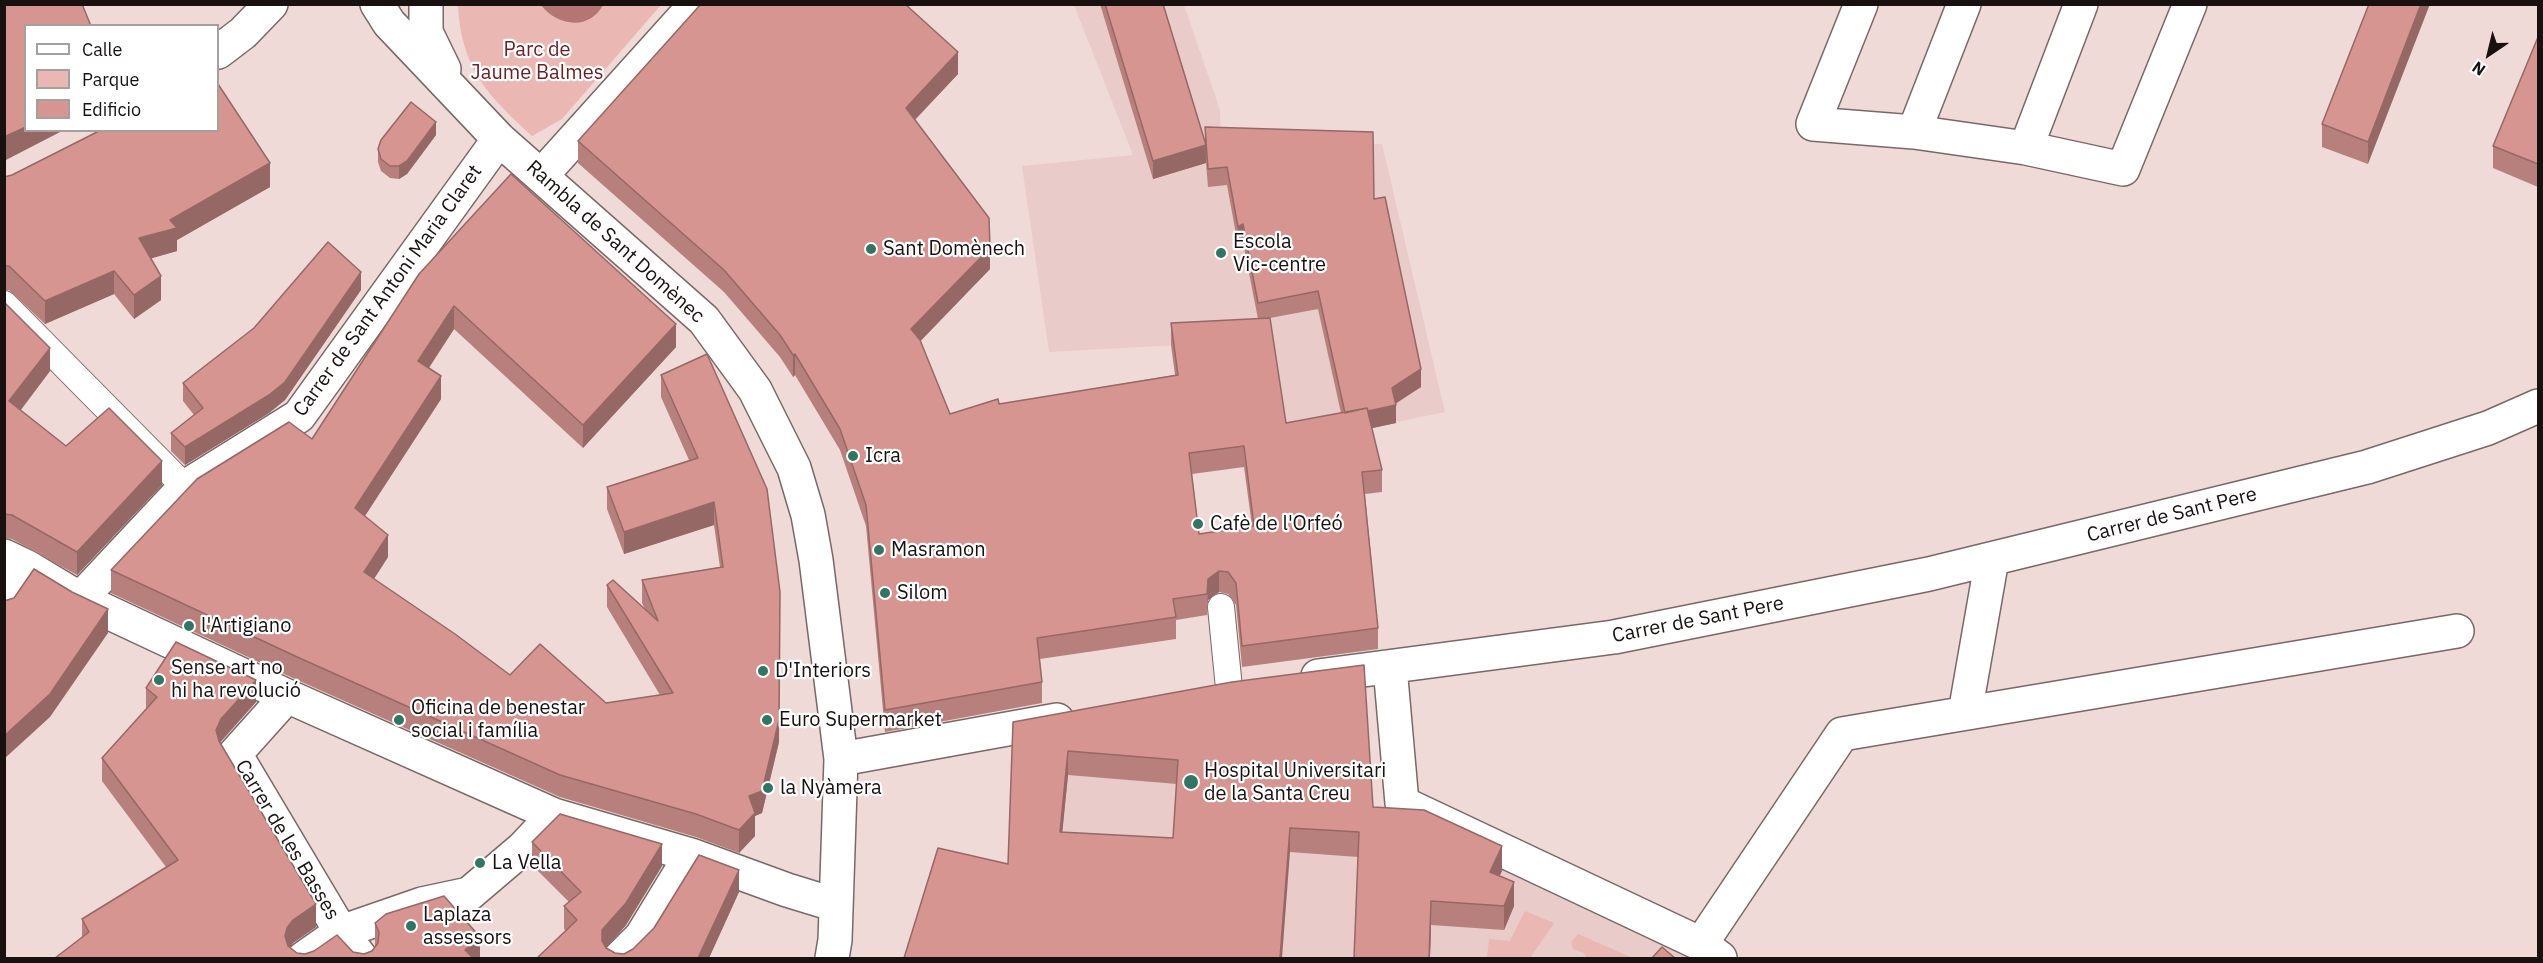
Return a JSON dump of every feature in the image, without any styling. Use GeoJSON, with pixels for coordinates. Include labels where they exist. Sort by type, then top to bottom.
{"type":"FeatureCollection","features":[{"type":"Feature","properties":{"kind":"street"},"geometry":{"type":"LineString","coordinates":[[219,51],[243,33],[271,4]]}},
{"type":"Feature","properties":{"kind":"street","name":"Rambla de Sant Domènec"},"geometry":{"type":"LineString","coordinates":[[377,4],[389,23],[499,138],[704,320],[755,390],[794,468],[808,515],[827,641],[841,759],[832,958]]}},
{"type":"Feature","properties":{"kind":"street"},"geometry":{"type":"LineString","coordinates":[[426,4],[426,32],[458,97]]}},
{"type":"Feature","properties":{"kind":"street"},"geometry":{"type":"LineString","coordinates":[[541,176],[696,4]]}},
{"type":"Feature","properties":{"kind":"street"},"geometry":{"type":"LineString","coordinates":[[1861,4],[1813,124],[1914,132],[2026,148],[2123,168],[2190,4]]}},
{"type":"Feature","properties":{"kind":"street"},"geometry":{"type":"LineString","coordinates":[[1914,132],[1964,4]]}},
{"type":"Feature","properties":{"kind":"street"},"geometry":{"type":"LineString","coordinates":[[2026,148],[2081,4]]}},
{"type":"Feature","properties":{"kind":"street","name":"Carrer de Sant Antoni Maria Claret"},"geometry":{"type":"LineString","coordinates":[[80,599],[185,487],[299,417],[499,138]]}},
{"type":"Feature","properties":{"kind":"street"},"geometry":{"type":"LineString","coordinates":[[4,304],[185,487]]}},
{"type":"Feature","properties":{"kind":"street","name":"Carrer de Sant Pere"},"geometry":{"type":"LineString","coordinates":[[1194,695],[1229,688],[1614,637],[1929,574],[2367,467],[2488,428],[2538,406]]}},
{"type":"Feature","properties":{"kind":"street"},"geometry":{"type":"LineString","coordinates":[[1965,713],[1992,559]]}},
{"type":"Feature","properties":{"kind":"street"},"geometry":{"type":"LineString","coordinates":[[4,606],[16,561],[80,599],[287,696],[554,815],[691,855],[836,905]]}},
{"type":"Feature","properties":{"kind":"street"},"geometry":{"type":"LineString","coordinates":[[1221,607],[1229,688]]}},
{"type":"Feature","properties":{"kind":"street"},"geometry":{"type":"LineString","coordinates":[[1389,667],[1402,802],[1711,952],[1842,734],[2457,631]]}},
{"type":"Feature","properties":{"kind":"street","name":"Carrer de les Basses"},"geometry":{"type":"LineString","coordinates":[[287,696],[235,754],[341,932]]}},
{"type":"Feature","properties":{"kind":"street"},"geometry":{"type":"LineString","coordinates":[[841,759],[1091,714]]}},
{"type":"Feature","properties":{"kind":"street"},"geometry":{"type":"LineString","coordinates":[[304,958],[341,932],[422,904],[469,894],[523,848],[554,815]]}},
{"type":"Feature","properties":{"kind":"street"},"geometry":{"type":"LineString","coordinates":[[620,958],[641,937],[691,855]]}},
{"type":"Feature","properties":{"kind":"street"},"geometry":{"type":"LineString","coordinates":[[341,932],[361,958]]}},
{"type":"Feature","properties":{"kind":"shaded area"},"geometry":{"type":"Polygon","coordinates":[[[541,5],[603,5],[590,19],[573,23],[555,18],[541,5]]]}},
{"type":"Feature","properties":{"kind":"shaded area","name":"Escola Vic-centre"},"geometry":{"type":"Polygon","coordinates":[[[1074,5],[1184,5],[1220,110],[1221,145],[1382,144],[1445,412],[1286,445],[1270,340],[1049,352],[1022,166],[1133,155],[1074,5]]]}},
{"type":"Feature","properties":{"kind":"shaded area","name":"Hospital Universitari de la Santa Creu"},"geometry":{"type":"Polygon","coordinates":[[[1014,733],[1373,831],[1426,834],[1702,958],[911,958],[1007,889],[1014,733]]]}},
{"type":"Feature","properties":{"kind":"green space","name":"Parc de Jaume Balmes"},"geometry":{"type":"Polygon","coordinates":[[[458,5],[661,5],[562,119],[532,136],[502,107],[479,79],[464,46],[458,5]]]}},
{"type":"Feature","properties":{"kind":"green space"},"geometry":{"type":"Polygon","coordinates":[[[1525,911],[1554,923],[1530,958],[1487,958],[1489,939],[1510,941],[1525,911]]]}},
{"type":"Feature","properties":{"kind":"green space"},"geometry":{"type":"Polygon","coordinates":[[[1578,934],[1633,958],[1586,958],[1584,953],[1573,949],[1571,942],[1578,934]]]}},
{"type":"Feature","properties":{"kind":"building"},"geometry":{"type":"Polygon","coordinates":[[[4,4],[82,4],[90,24],[24,24],[24,128],[4,137],[4,4]]]}},
{"type":"Feature","properties":{"kind":"building"},"geometry":{"type":"Polygon","coordinates":[[[701,4],[905,4],[958,52],[906,108],[989,218],[990,248],[911,329],[920,340],[950,414],[998,399],[999,404],[1178,375],[1171,323],[1270,318],[1286,423],[1367,408],[1382,470],[1362,472],[1378,628],[1242,646],[1236,583],[1228,572],[1219,571],[1208,579],[1207,594],[1173,599],[1176,617],[1037,638],[1042,682],[885,710],[866,505],[840,429],[795,354],[793,355],[780,335],[724,270],[578,141],[701,4]],[[1244,446],[1189,453],[1199,534],[1254,526],[1244,446]]]}},
{"type":"Feature","properties":{"kind":"building"},"geometry":{"type":"Polygon","coordinates":[[[1105,4],[1163,4],[1206,145],[1153,161],[1105,4]]]}},
{"type":"Feature","properties":{"kind":"building"},"geometry":{"type":"Polygon","coordinates":[[[2369,4],[2421,4],[2368,142],[2322,124],[2369,4]]]}},
{"type":"Feature","properties":{"kind":"building"},"geometry":{"type":"Polygon","coordinates":[[[2538,37],[2538,164],[2493,146],[2538,37]]]}},
{"type":"Feature","properties":{"kind":"building"},"geometry":{"type":"Polygon","coordinates":[[[219,86],[270,163],[170,220],[177,228],[139,238],[161,276],[134,295],[114,271],[45,301],[9,266],[4,266],[4,177],[97,132],[219,132],[219,86]]]}},
{"type":"Feature","properties":{"kind":"building"},"geometry":{"type":"Polygon","coordinates":[[[411,102],[436,122],[407,161],[399,166],[390,166],[381,159],[378,149],[381,140],[411,102]]]}},
{"type":"Feature","properties":{"kind":"building"},"geometry":{"type":"Polygon","coordinates":[[[1205,127],[1373,132],[1374,199],[1385,197],[1421,369],[1392,388],[1396,405],[1345,413],[1318,291],[1258,303],[1243,224],[1238,227],[1227,167],[1208,169],[1205,127]]]}},
{"type":"Feature","properties":{"kind":"building"},"geometry":{"type":"Polygon","coordinates":[[[511,174],[676,324],[583,425],[454,306],[418,361],[441,376],[355,508],[388,535],[364,572],[510,675],[540,644],[606,703],[673,693],[607,585],[613,580],[658,621],[642,580],[723,567],[714,502],[624,532],[607,487],[698,458],[661,375],[707,354],[767,489],[780,592],[779,720],[762,791],[749,796],[755,813],[739,830],[696,814],[560,775],[295,656],[111,570],[197,479],[289,422],[312,439],[419,274],[511,174]]]}},
{"type":"Feature","properties":{"kind":"building"},"geometry":{"type":"Polygon","coordinates":[[[328,242],[361,272],[285,382],[269,395],[185,447],[171,433],[203,408],[183,383],[254,328],[328,242]]]}},
{"type":"Feature","properties":{"kind":"building"},"geometry":{"type":"Polygon","coordinates":[[[4,302],[50,348],[9,401],[66,446],[109,408],[162,461],[77,552],[12,515],[4,514],[4,302]]]}},
{"type":"Feature","properties":{"kind":"building"},"geometry":{"type":"Polygon","coordinates":[[[34,569],[72,592],[108,609],[50,694],[4,736],[4,601],[14,598],[34,569]]]}},
{"type":"Feature","properties":{"kind":"building"},"geometry":{"type":"Polygon","coordinates":[[[176,642],[256,680],[221,719],[216,730],[219,741],[316,904],[293,920],[287,928],[285,936],[288,946],[297,953],[305,954],[314,951],[337,935],[353,952],[364,954],[372,951],[378,943],[379,932],[375,923],[386,914],[444,896],[480,937],[465,950],[473,958],[55,958],[89,932],[82,919],[178,860],[102,758],[157,697],[146,688],[176,642]]]}},
{"type":"Feature","properties":{"kind":"building","name":"Hospital Universitari de la Santa Creu"},"geometry":{"type":"Polygon","coordinates":[[[1364,665],[1373,807],[1424,810],[1502,846],[1490,872],[1514,882],[1504,906],[1431,901],[1429,958],[1354,958],[1359,832],[1290,828],[1280,958],[904,958],[938,848],[1008,864],[1013,722],[1232,682],[1364,665]],[[1068,751],[1060,832],[1173,838],[1178,760],[1068,751]]]}},
{"type":"Feature","properties":{"kind":"building"},"geometry":{"type":"Polygon","coordinates":[[[560,814],[662,844],[626,903],[602,930],[602,941],[606,948],[615,953],[624,954],[633,949],[654,928],[699,855],[739,870],[698,958],[537,958],[577,920],[564,906],[581,892],[532,842],[560,814]]]}},
{"type":"Feature","properties":{"kind":"building"},"geometry":{"type":"Polygon","coordinates":[[[1662,947],[1675,958],[1652,958],[1662,947]]]}},
{"type":"Feature","properties":{"kind":"place","name":"Sant Domènech"},"geometry":{"type":"Point","coordinates":[871,249]}},
{"type":"Feature","properties":{"kind":"place","name":"Escola Vic-centre"},"geometry":{"type":"Point","coordinates":[1221,253]}},
{"type":"Feature","properties":{"kind":"place","name":"Icra"},"geometry":{"type":"Point","coordinates":[853,456]}},
{"type":"Feature","properties":{"kind":"place","name":"Cafè de l'Orfeó"},"geometry":{"type":"Point","coordinates":[1198,524]}},
{"type":"Feature","properties":{"kind":"place","name":"Masramon"},"geometry":{"type":"Point","coordinates":[879,550]}},
{"type":"Feature","properties":{"kind":"place","name":"Silom"},"geometry":{"type":"Point","coordinates":[885,593]}},
{"type":"Feature","properties":{"kind":"place","name":"l'Artigiano"},"geometry":{"type":"Point","coordinates":[189,626]}},
{"type":"Feature","properties":{"kind":"place","name":"D'Interiors"},"geometry":{"type":"Point","coordinates":[763,671]}},
{"type":"Feature","properties":{"kind":"place","name":"Sense art no hi ha revolució"},"geometry":{"type":"Point","coordinates":[159,680]}},
{"type":"Feature","properties":{"kind":"place","name":"Oficina de benestar social i família"},"geometry":{"type":"Point","coordinates":[399,720]}},
{"type":"Feature","properties":{"kind":"place","name":"Euro Supermarket"},"geometry":{"type":"Point","coordinates":[767,720]}},
{"type":"Feature","properties":{"kind":"place","name":"Hospital Universitari de la Santa Creu"},"geometry":{"type":"Point","coordinates":[1191,782]}},
{"type":"Feature","properties":{"kind":"place","name":"la Nyàmera"},"geometry":{"type":"Point","coordinates":[768,788]}},
{"type":"Feature","properties":{"kind":"place","name":"La Vella"},"geometry":{"type":"Point","coordinates":[480,863]}},
{"type":"Feature","properties":{"kind":"place","name":"Laplaza assessors"},"geometry":{"type":"Point","coordinates":[411,926]}}]}
